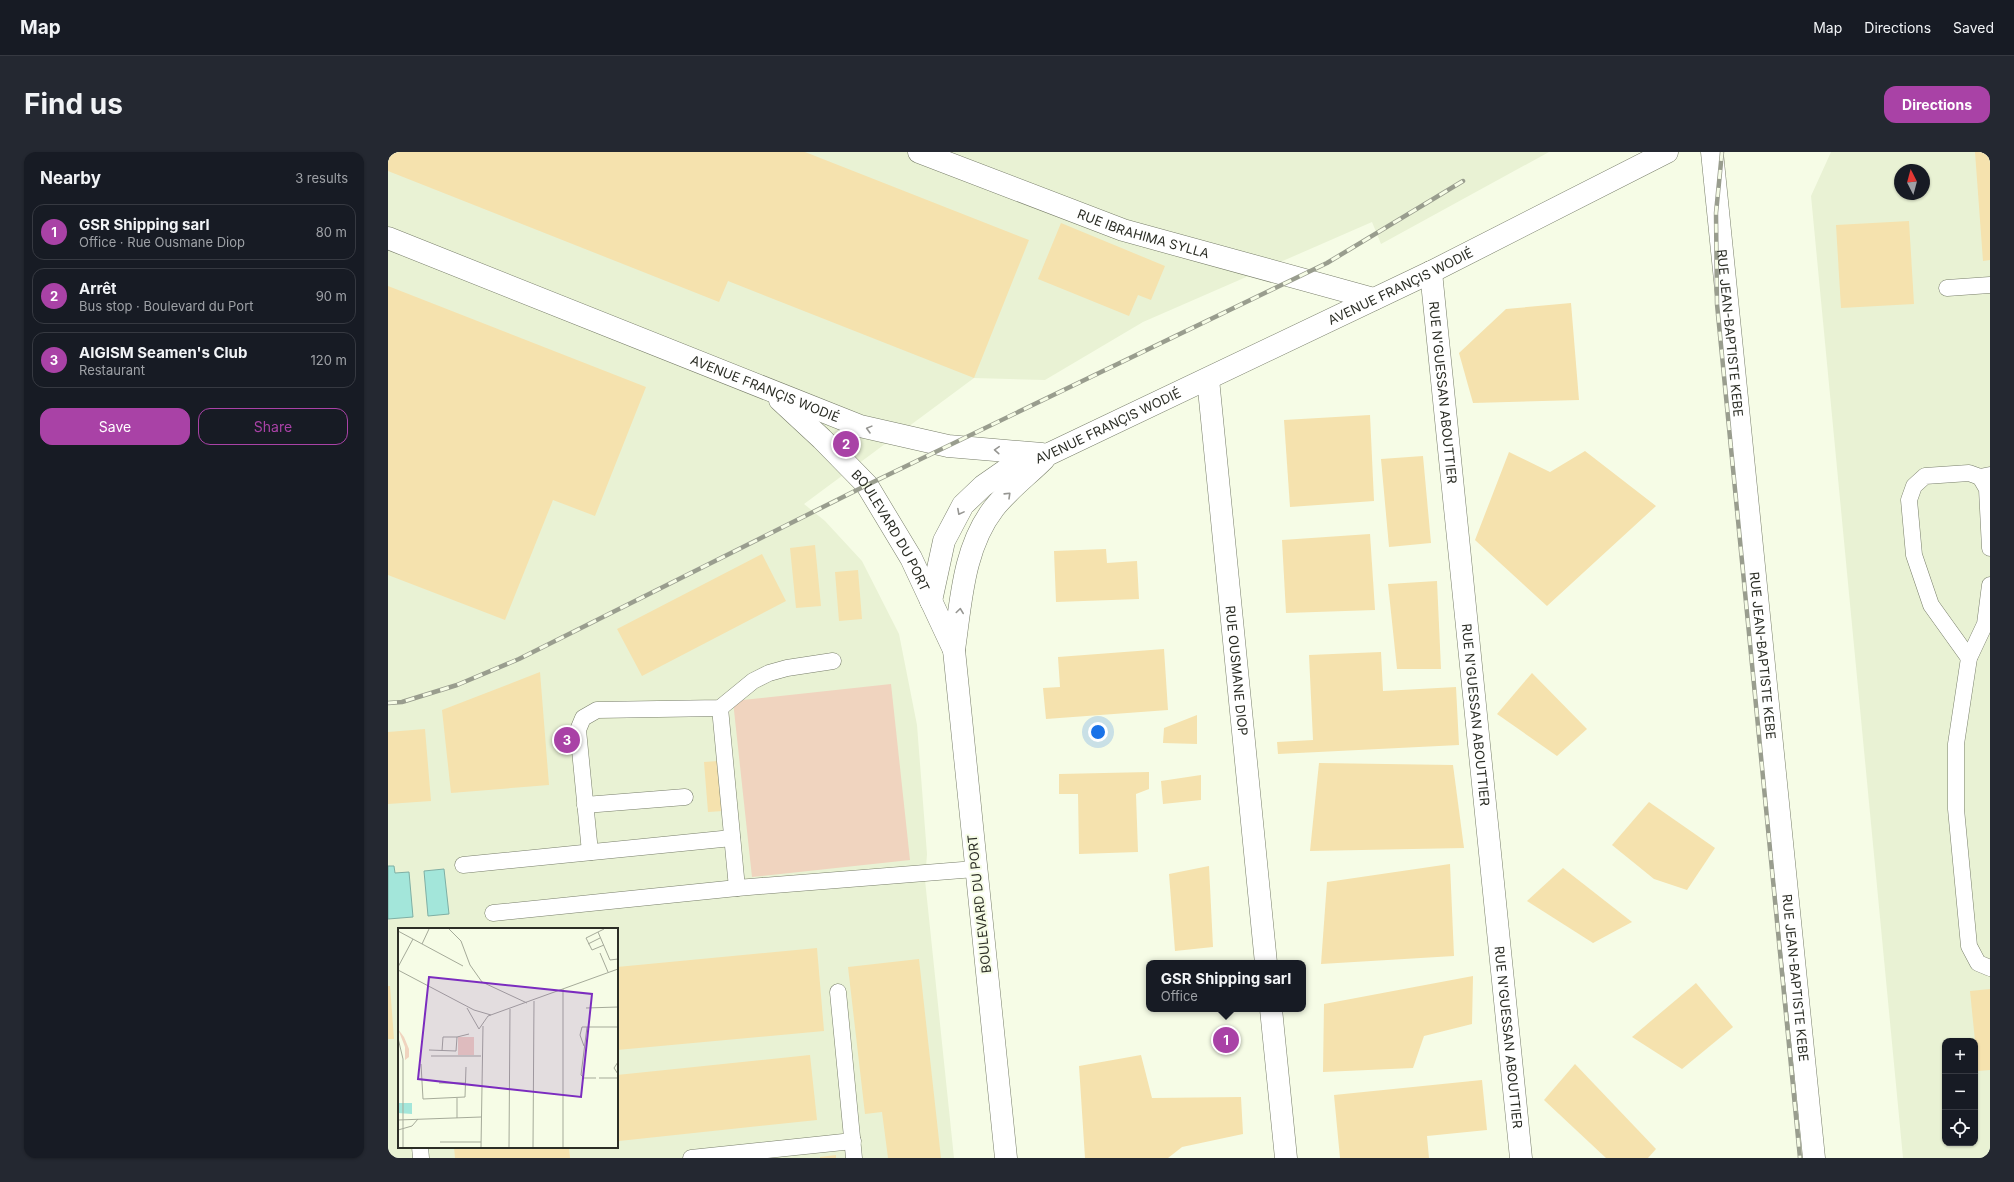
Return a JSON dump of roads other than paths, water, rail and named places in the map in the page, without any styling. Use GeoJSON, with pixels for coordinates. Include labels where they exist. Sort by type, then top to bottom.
{"type":"FeatureCollection","features":[{"type":"Feature","properties":{"kind":"street","name":"RUE IBRAHIMA SYLLA"},"geometry":{"type":"LineString","coordinates":[[919,152],[1123,230],[1374,299]]}},
{"type":"Feature","properties":{"kind":"street","name":"AVENUE FRANÇIS WODIÉ"},"geometry":{"type":"LineString","coordinates":[[388,238],[860,426],[948,446],[1049,454],[1431,272],[1667,152]]}},
{"type":"Feature","properties":{"kind":"street","name":"RUE JEAN-BAPTISTE KEBE"},"geometry":{"type":"LineString","coordinates":[[1712,152],[1814,1158]]}},
{"type":"Feature","properties":{"kind":"street","name":"RUE N'GUESSAN ABOUTTIER"},"geometry":{"type":"LineString","coordinates":[[1431,272],[1521,1158]]}},
{"type":"Feature","properties":{"kind":"street","name":"RUE OUSMANE DIOP"},"geometry":{"type":"LineString","coordinates":[[1208,379],[1266,960]]}},
{"type":"Feature","properties":{"kind":"street","name":"BOULEVARD DU PORT"},"geometry":{"type":"LineString","coordinates":[[772,392],[822,439],[867,485],[911,558],[954,650]]}},
{"type":"Feature","properties":{"kind":"street","name":"BOULEVARD DU PORT"},"geometry":{"type":"LineString","coordinates":[[1006,1158],[975,869],[954,650],[966,570],[975,539],[994,508],[1049,454]]}},
{"type":"Feature","properties":{"kind":"street"},"geometry":{"type":"LineString","coordinates":[[931,601],[944,541],[963,505],[983,486],[1006,470],[1049,454]]}},
{"type":"Feature","properties":{"kind":"street"},"geometry":{"type":"LineString","coordinates":[[1271,1012],[1286,1158]]}},
{"type":"Feature","properties":{"kind":"lane"},"geometry":{"type":"LineString","coordinates":[[1947,288],[1990,285]]}},
{"type":"Feature","properties":{"kind":"lane"},"geometry":{"type":"LineString","coordinates":[[1968,658],[1931,605],[1914,555],[1909,500],[1914,486],[1925,476],[1969,473],[1985,476],[1990,548]]}},
{"type":"Feature","properties":{"kind":"lane"},"geometry":{"type":"LineString","coordinates":[[1990,585],[1985,624],[1968,658],[1956,744],[1956,809],[1969,946],[1978,963],[1990,968]]}},
{"type":"Feature","properties":{"kind":"lane"},"geometry":{"type":"LineString","coordinates":[[590,852],[578,730],[583,718],[597,710],[720,708],[753,681],[768,673],[787,668],[833,661]]}},
{"type":"Feature","properties":{"kind":"lane"},"geometry":{"type":"LineString","coordinates":[[720,708],[737,888]]}},
{"type":"Feature","properties":{"kind":"lane"},"geometry":{"type":"LineString","coordinates":[[585,805],[685,797]]}},
{"type":"Feature","properties":{"kind":"lane"},"geometry":{"type":"LineString","coordinates":[[463,865],[732,838]]}},
{"type":"Feature","properties":{"kind":"lane"},"geometry":{"type":"LineString","coordinates":[[493,914],[737,888],[975,869]]}},
{"type":"Feature","properties":{"kind":"lane"},"geometry":{"type":"LineString","coordinates":[[838,992],[854,1158]]}},
{"type":"Feature","properties":{"kind":"lane"},"geometry":{"type":"LineString","coordinates":[[691,1158],[853,1141]]}},
{"type":"Feature","properties":{"kind":"lane"},"geometry":{"type":"LineString","coordinates":[[420,1148],[421,1158]]}},
{"type":"Feature","properties":{"kind":"water"},"geometry":{"type":"Polygon","coordinates":[[[388,866],[394,866],[395,873],[409,872],[413,917],[388,919],[388,866]]]}},
{"type":"Feature","properties":{"kind":"water"},"geometry":{"type":"Polygon","coordinates":[[[444,869],[449,914],[428,916],[424,871],[444,869]]]}},
{"type":"Feature","properties":{"kind":"railway"},"geometry":{"type":"LineString","coordinates":[[1722,152],[1716,213],[1717,304],[1800,1158]]}},
{"type":"Feature","properties":{"kind":"railway"},"geometry":{"type":"LineString","coordinates":[[388,703],[402,702],[457,685],[519,659],[867,485],[1327,263],[1463,181]]}},
{"type":"Feature","properties":{"kind":"place","name":"Arrêt"},"geometry":{"type":"Point","coordinates":[846,444]}},
{"type":"Feature","properties":{"kind":"place","name":"AIGISM Seamen's Club"},"geometry":{"type":"Point","coordinates":[567,740]}},
{"type":"Feature","properties":{"kind":"place","name":"GSR Shipping sarl"},"geometry":{"type":"Point","coordinates":[1226,1040]}}]}
